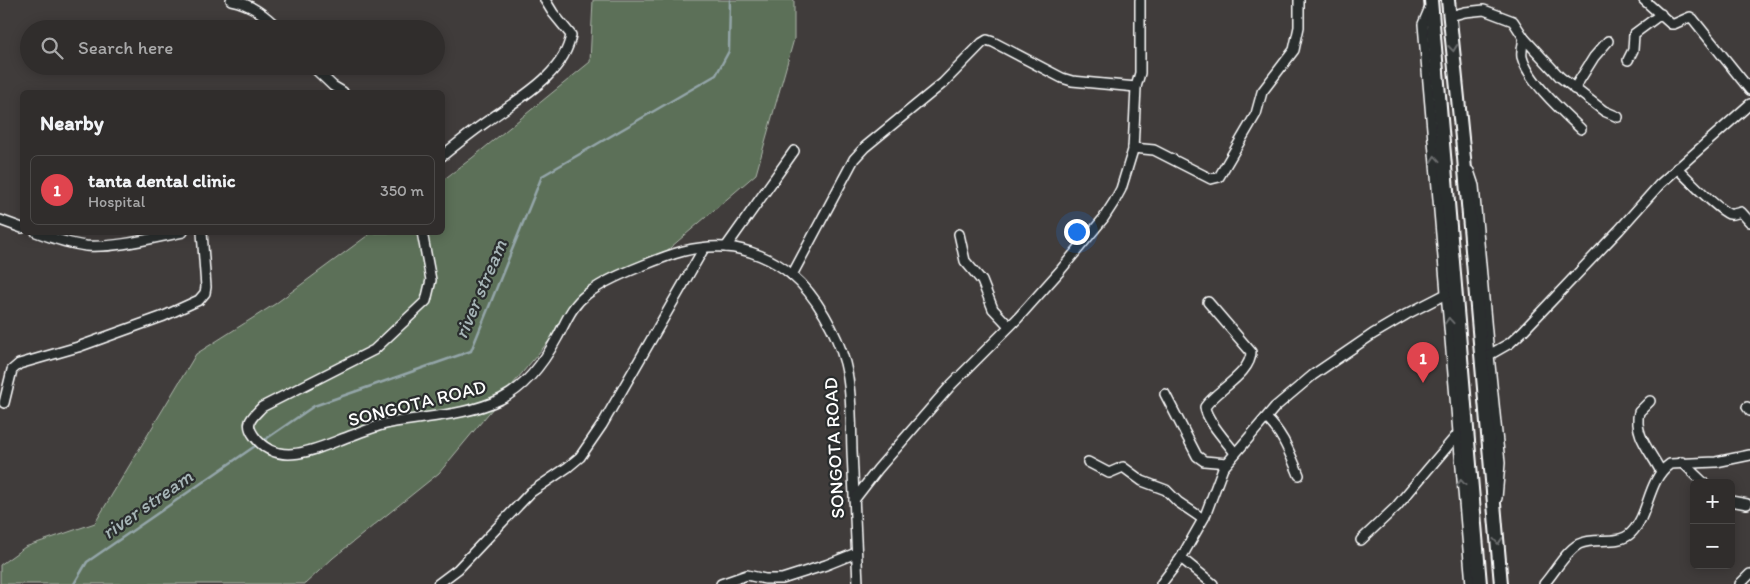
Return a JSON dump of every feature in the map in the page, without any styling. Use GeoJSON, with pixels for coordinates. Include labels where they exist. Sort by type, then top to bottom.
{"type":"FeatureCollection","features":[{"type":"Feature","properties":{"kind":"highway"},"geometry":{"type":"LineString","coordinates":[[1448,0],[1503,583]]}},
{"type":"Feature","properties":{"kind":"highway"},"geometry":{"type":"LineString","coordinates":[[1431,1],[1480,584]]}},
{"type":"Feature","properties":{"kind":"highway"},"geometry":{"type":"LineString","coordinates":[[1439,103],[1458,103]]}},
{"type":"Feature","properties":{"kind":"highway"},"geometry":{"type":"LineString","coordinates":[[1444,158],[1464,158]]}},
{"type":"Feature","properties":{"kind":"street"},"geometry":{"type":"LineString","coordinates":[[231,0],[256,9],[270,20]]}},
{"type":"Feature","properties":{"kind":"street"},"geometry":{"type":"LineString","coordinates":[[445,153],[464,137],[537,85],[557,65],[570,35],[545,0]]}},
{"type":"Feature","properties":{"kind":"street"},"geometry":{"type":"LineString","coordinates":[[854,500],[878,469],[952,384],[1059,272],[1103,219],[1121,189],[1133,148],[1136,87],[1140,73],[1140,0]]}},
{"type":"Feature","properties":{"kind":"street"},"geometry":{"type":"LineString","coordinates":[[1133,148],[1154,150],[1211,179],[1219,177],[1256,114],[1264,90],[1294,50],[1299,27],[1299,0]]}},
{"type":"Feature","properties":{"kind":"street"},"geometry":{"type":"LineString","coordinates":[[1644,0],[1674,24],[1690,17],[1693,19],[1750,90]]}},
{"type":"Feature","properties":{"kind":"street"},"geometry":{"type":"LineString","coordinates":[[1431,1],[1423,24],[1470,584]]}},
{"type":"Feature","properties":{"kind":"street"},"geometry":{"type":"LineString","coordinates":[[1450,16],[1484,10],[1513,21],[1524,38],[1560,77],[1604,111],[1618,117]]}},
{"type":"Feature","properties":{"kind":"street"},"geometry":{"type":"LineString","coordinates":[[1628,60],[1633,50],[1634,34],[1660,14]]}},
{"type":"Feature","properties":{"kind":"street"},"geometry":{"type":"LineString","coordinates":[[1524,38],[1522,50],[1525,64],[1541,88],[1580,129]]}},
{"type":"Feature","properties":{"kind":"street"},"geometry":{"type":"LineString","coordinates":[[792,274],[859,152],[943,83],[982,42],[987,40],[993,42],[1062,78],[1072,81],[1136,87]]}},
{"type":"Feature","properties":{"kind":"street"},"geometry":{"type":"LineString","coordinates":[[1574,89],[1594,57],[1608,41]]}},
{"type":"Feature","properties":{"kind":"street"},"geometry":{"type":"LineString","coordinates":[[321,75],[339,90]]}},
{"type":"Feature","properties":{"kind":"street"},"geometry":{"type":"LineString","coordinates":[[1488,355],[1510,342],[1523,331],[1619,230],[1645,199],[1677,168],[1750,104]]}},
{"type":"Feature","properties":{"kind":"street"},"geometry":{"type":"LineString","coordinates":[[726,247],[794,151]]}},
{"type":"Feature","properties":{"kind":"street"},"geometry":{"type":"LineString","coordinates":[[1464,158],[1474,186],[1488,355],[1500,463],[1500,478],[1495,511]]}},
{"type":"Feature","properties":{"kind":"street"},"geometry":{"type":"LineString","coordinates":[[1677,168],[1725,211],[1733,214],[1741,212],[1750,222]]}},
{"type":"Feature","properties":{"kind":"street"},"geometry":{"type":"LineString","coordinates":[[0,220],[20,227]]}},
{"type":"Feature","properties":{"kind":"street"},"geometry":{"type":"LineString","coordinates":[[959,234],[964,261],[982,282],[993,308],[1009,326]]}},
{"type":"Feature","properties":{"kind":"street"},"geometry":{"type":"LineString","coordinates":[[45,235],[86,246],[112,245],[166,235]]}},
{"type":"Feature","properties":{"kind":"street"},"geometry":{"type":"LineString","coordinates":[[4,403],[12,370],[19,364],[100,340],[164,316],[199,300],[205,293],[206,288],[202,235]]}},
{"type":"Feature","properties":{"kind":"street","name":"SONGOTA ROAD"},"geometry":{"type":"LineString","coordinates":[[423,235],[431,280],[426,301],[374,350],[262,407],[250,421],[249,427],[260,443],[276,453],[290,455],[317,448],[387,424],[444,416],[472,409],[501,398],[524,382],[538,367],[557,338],[573,306],[587,294],[614,277],[677,252],[726,247],[750,252],[792,274],[813,299],[827,321],[845,364],[850,400],[858,584]]}},
{"type":"Feature","properties":{"kind":"street"},"geometry":{"type":"LineString","coordinates":[[438,584],[458,569],[531,492],[580,457],[602,425],[704,248]]}},
{"type":"Feature","properties":{"kind":"street"},"geometry":{"type":"LineString","coordinates":[[1161,584],[1181,558],[1204,519],[1218,479],[1227,463],[1275,407],[1313,375],[1373,334],[1446,294]]}},
{"type":"Feature","properties":{"kind":"street"},"geometry":{"type":"LineString","coordinates":[[1208,302],[1251,352],[1247,365],[1206,406],[1205,410],[1235,453]]}},
{"type":"Feature","properties":{"kind":"street"},"geometry":{"type":"LineString","coordinates":[[1165,394],[1192,450],[1197,456],[1204,461],[1227,463]]}},
{"type":"Feature","properties":{"kind":"street"},"geometry":{"type":"LineString","coordinates":[[1650,400],[1638,412],[1639,432],[1644,445],[1661,472]]}},
{"type":"Feature","properties":{"kind":"street"},"geometry":{"type":"LineString","coordinates":[[1266,418],[1277,428],[1299,475]]}},
{"type":"Feature","properties":{"kind":"street"},"geometry":{"type":"LineString","coordinates":[[1361,540],[1396,507],[1457,435]]}},
{"type":"Feature","properties":{"kind":"street"},"geometry":{"type":"LineString","coordinates":[[1544,584],[1570,552],[1579,544],[1594,540],[1621,539],[1630,535],[1661,472],[1670,464],[1716,462],[1750,456]]}},
{"type":"Feature","properties":{"kind":"street"},"geometry":{"type":"LineString","coordinates":[[1088,462],[1109,473],[1124,467],[1142,481],[1166,490],[1178,502],[1204,519]]}},
{"type":"Feature","properties":{"kind":"street"},"geometry":{"type":"LineString","coordinates":[[1682,462],[1700,479]]}},
{"type":"Feature","properties":{"kind":"street"},"geometry":{"type":"LineString","coordinates":[[1735,503],[1746,504]]}},
{"type":"Feature","properties":{"kind":"street"},"geometry":{"type":"LineString","coordinates":[[721,584],[747,575],[765,579],[782,579],[818,568],[856,553]]}},
{"type":"Feature","properties":{"kind":"street"},"geometry":{"type":"LineString","coordinates":[[1181,558],[1213,584]]}},
{"type":"Feature","properties":{"kind":"street"},"geometry":{"type":"LineString","coordinates":[[1740,584],[1750,574]]}},
{"type":"Feature","properties":{"kind":"green space"},"geometry":{"type":"Polygon","coordinates":[[[593,0],[794,0],[794,39],[756,174],[656,260],[587,295],[439,473],[333,558],[305,584],[0,584],[0,565],[25,547],[95,523],[196,354],[275,304],[368,235],[445,235],[445,178],[590,62],[593,0]]]}},
{"type":"Feature","properties":{"kind":"waterway","name":"river stream"},"geometry":{"type":"LineString","coordinates":[[263,441],[314,406],[471,351],[542,176],[716,75],[729,51],[730,0]]}},
{"type":"Feature","properties":{"kind":"waterway","name":"river stream"},"geometry":{"type":"LineString","coordinates":[[74,584],[87,562],[258,444]]}},
{"type":"Feature","properties":{"kind":"place","name":"tanta dental clinic"},"geometry":{"type":"Point","coordinates":[1423,383]}}]}
